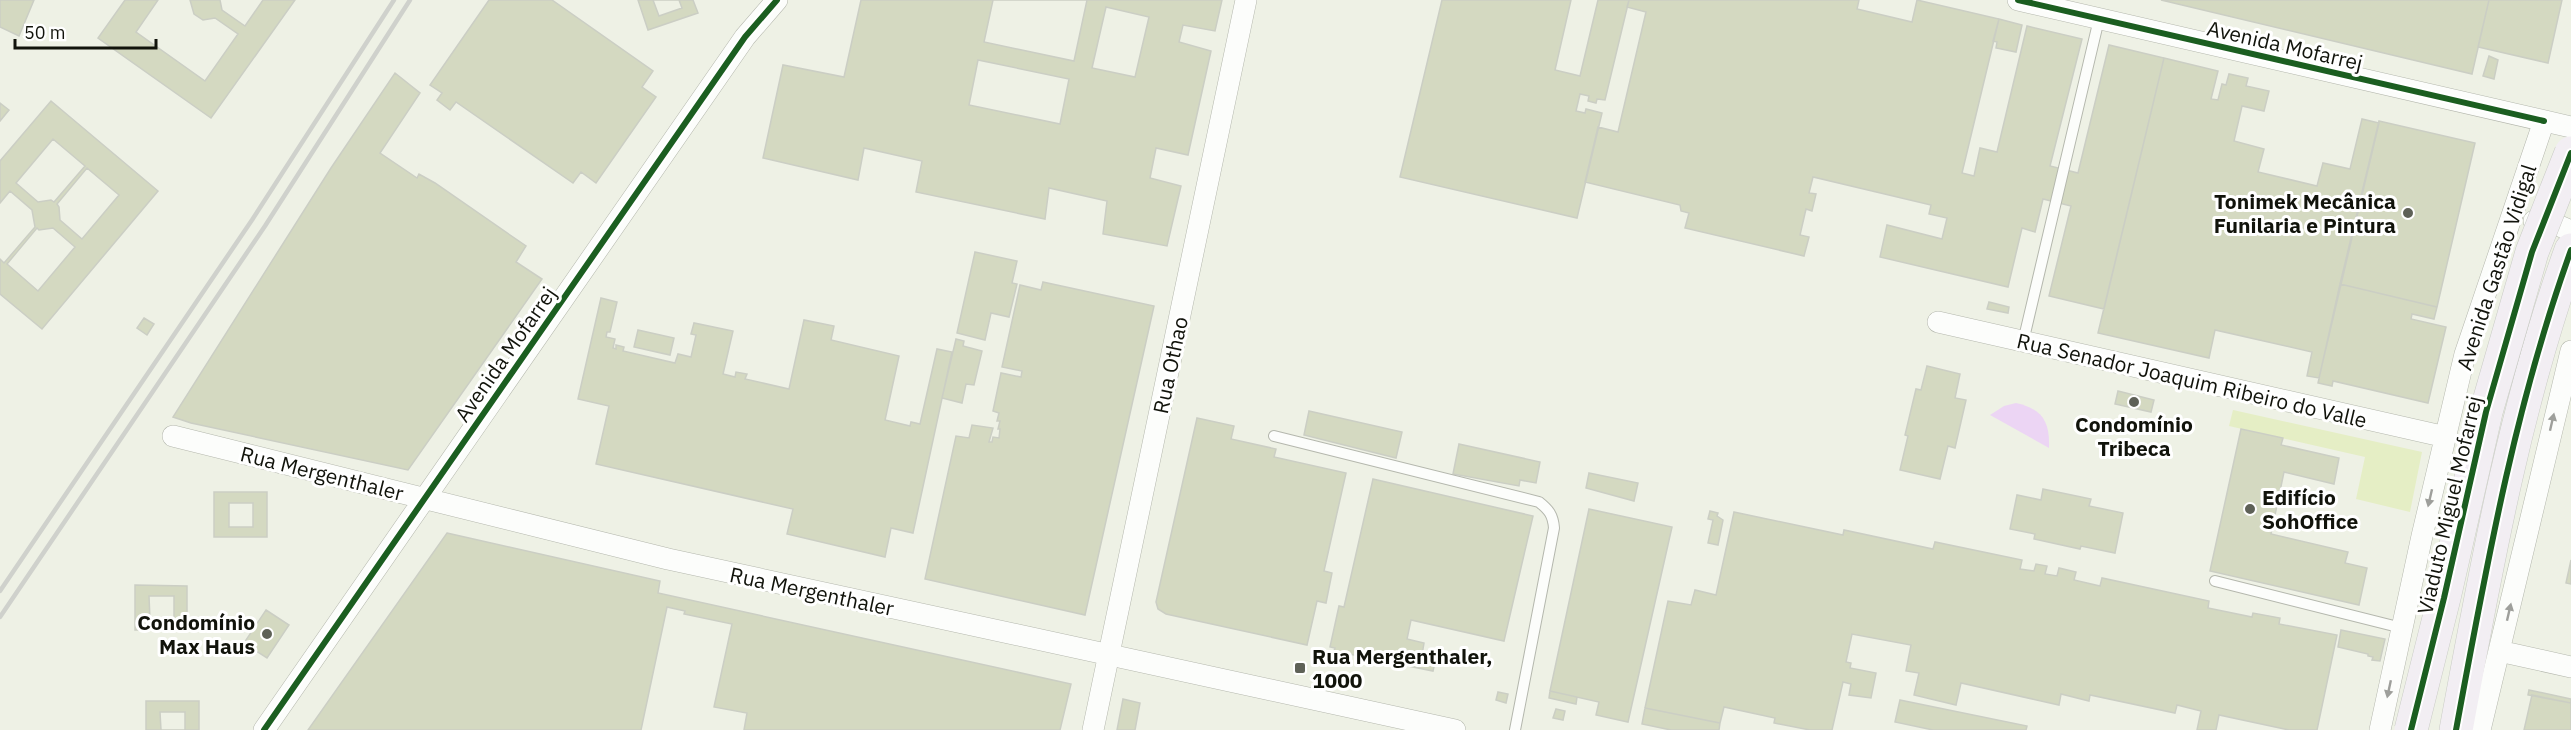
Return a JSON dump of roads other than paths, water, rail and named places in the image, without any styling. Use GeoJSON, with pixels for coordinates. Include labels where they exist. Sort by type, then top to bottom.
{"type":"FeatureCollection","features":[{"type":"Feature","properties":{"kind":"highway","name":"Viaduto Miguel Mofarrej"},"geometry":{"type":"LineString","coordinates":[[2411,730],[2444,598],[2486,412],[2532,252],[2571,153]]}},
{"type":"Feature","properties":{"kind":"highway"},"geometry":{"type":"LineString","coordinates":[[2456,730],[2499,508],[2540,345],[2571,250]]}},
{"type":"Feature","properties":{"kind":"street","name":"Avenida Mofarrej"},"geometry":{"type":"LineString","coordinates":[[264,730],[739,47],[777,0]]}},
{"type":"Feature","properties":{"kind":"street","name":"Rua Othao"},"geometry":{"type":"LineString","coordinates":[[1093,730],[1246,0]]}},
{"type":"Feature","properties":{"kind":"street","name":"Avenida Mofarrej"},"geometry":{"type":"LineString","coordinates":[[2018,0],[2571,127]]}},
{"type":"Feature","properties":{"kind":"street","name":"Avenida Gastão Vidigal"},"geometry":{"type":"LineString","coordinates":[[2380,730],[2465,354],[2544,121]]}},
{"type":"Feature","properties":{"kind":"street"},"geometry":{"type":"LineString","coordinates":[[2509,222],[2536,221],[2555,224],[2571,231]]}},
{"type":"Feature","properties":{"kind":"street","name":"Rua Senador Joaquim Ribeiro do Valle"},"geometry":{"type":"LineString","coordinates":[[1938,322],[2446,437]]}},
{"type":"Feature","properties":{"kind":"street"},"geometry":{"type":"LineString","coordinates":[[2480,730],[2571,351]]}},
{"type":"Feature","properties":{"kind":"street","name":"Rua Mergenthaler"},"geometry":{"type":"LineString","coordinates":[[173,436],[668,560],[1455,730]]}},
{"type":"Feature","properties":{"kind":"street"},"geometry":{"type":"LineString","coordinates":[[2499,651],[2571,667]]}},
{"type":"Feature","properties":{"kind":"lane"},"geometry":{"type":"LineString","coordinates":[[2023,342],[2099,19]]}},
{"type":"Feature","properties":{"kind":"lane"},"geometry":{"type":"LineString","coordinates":[[1274,436],[1539,502],[1547,508],[1553,516],[1554,528],[1515,730]]}},
{"type":"Feature","properties":{"kind":"lane"},"geometry":{"type":"LineString","coordinates":[[2215,581],[2402,628]]}},
{"type":"Feature","properties":{"kind":"railway"},"geometry":{"type":"LineString","coordinates":[[0,591],[252,220],[394,0]]}},
{"type":"Feature","properties":{"kind":"railway"},"geometry":{"type":"LineString","coordinates":[[0,617],[265,226],[410,0]]}},
{"type":"Feature","properties":{"kind":"place","name":"Tonimek Mecânica Funilaria e Pintura"},"geometry":{"type":"Point","coordinates":[2408,213]}},
{"type":"Feature","properties":{"kind":"place","name":"Condomínio Tribeca"},"geometry":{"type":"Point","coordinates":[2134,402]}},
{"type":"Feature","properties":{"kind":"place","name":"Edifício SohOffice"},"geometry":{"type":"Point","coordinates":[2250,509]}},
{"type":"Feature","properties":{"kind":"place","name":"Condomínio Max Haus"},"geometry":{"type":"Point","coordinates":[267,634]}},
{"type":"Feature","properties":{"kind":"place","name":"Rua Mergenthaler, 1000"},"geometry":{"type":"Point","coordinates":[1300,668]}}]}
